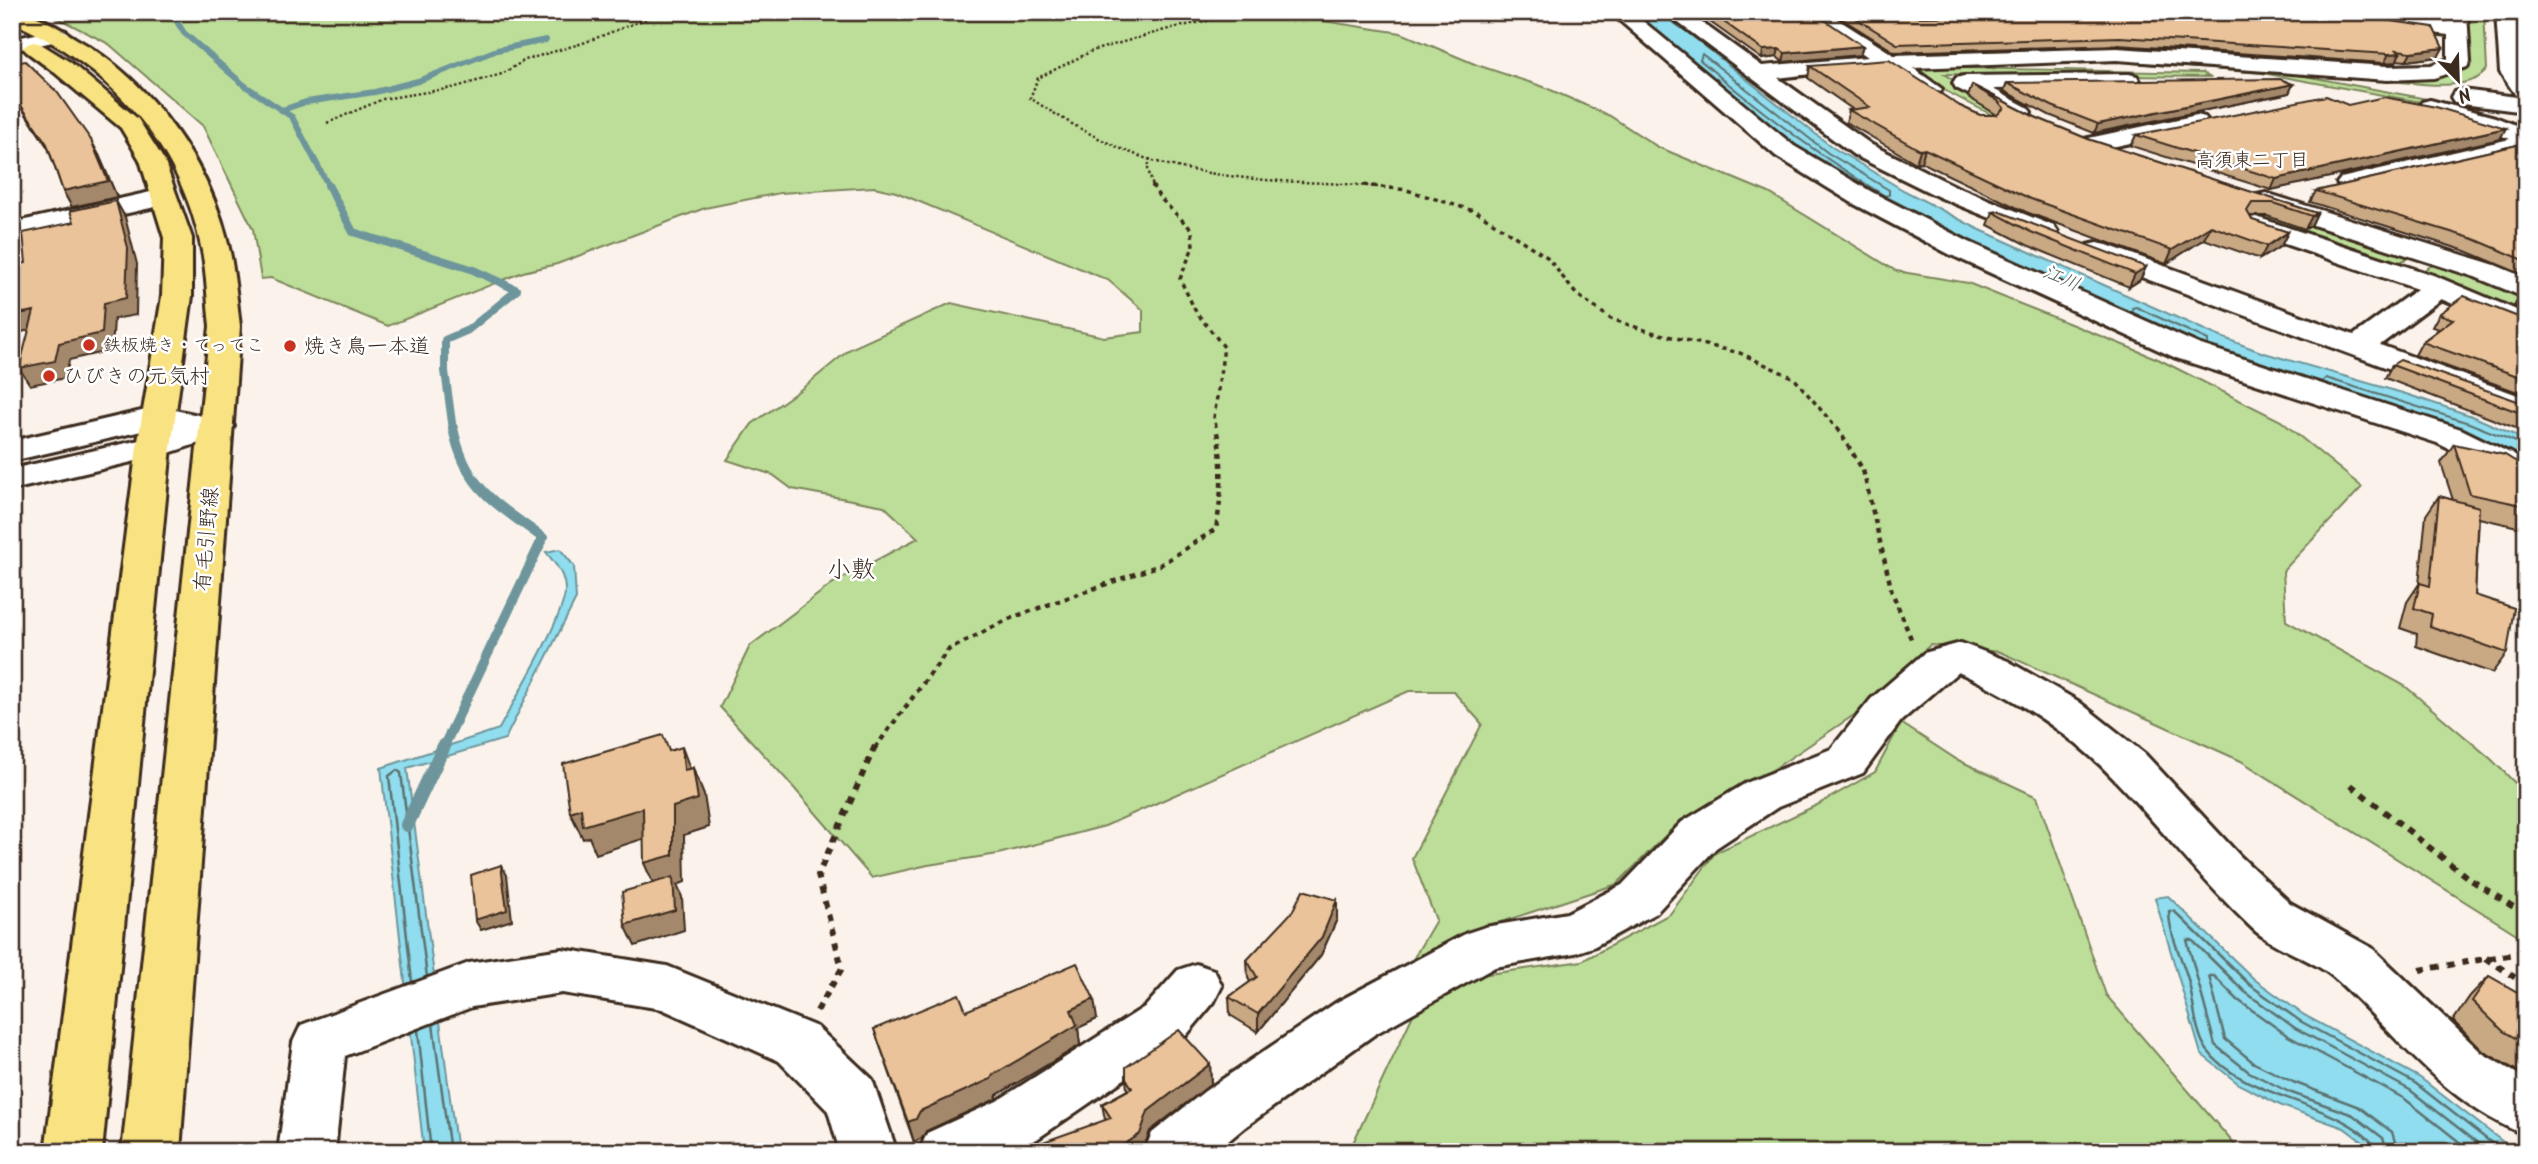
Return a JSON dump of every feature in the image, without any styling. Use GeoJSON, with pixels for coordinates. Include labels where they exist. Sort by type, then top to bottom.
{"type":"FeatureCollection","features":[{"type":"Feature","properties":{"kind":"main road","name":"有毛引野線"},"geometry":{"type":"LineString","coordinates":[[24,34],[130,124],[152,160],[178,238],[177,296],[157,432],[73,1152]]}},
{"type":"Feature","properties":{"kind":"main road","name":"有毛引野線"},"geometry":{"type":"LineString","coordinates":[[24,34],[106,67],[146,108],[172,141],[196,191],[215,250],[225,326],[151,1152]]}},
{"type":"Feature","properties":{"kind":"street"},"geometry":{"type":"LineString","coordinates":[[1620,12],[1785,151],[1863,198],[1947,242],[2186,351],[2449,436],[2500,461],[2526,480]]}},
{"type":"Feature","properties":{"kind":"street"},"geometry":{"type":"LineString","coordinates":[[1674,12],[1863,150],[1948,192],[2045,232],[2526,409]]}},
{"type":"Feature","properties":{"kind":"street"},"geometry":{"type":"LineString","coordinates":[[1812,12],[1966,111],[2032,130],[1964,83],[2164,81],[2278,73],[2526,105]]}},
{"type":"Feature","properties":{"kind":"street"},"geometry":{"type":"LineString","coordinates":[[1758,73],[1890,62],[1987,60],[2278,73],[2387,73],[2434,71],[2459,62],[2458,21],[2276,13],[1917,17],[1879,12]]}},
{"type":"Feature","properties":{"kind":"street"},"geometry":{"type":"LineString","coordinates":[[2506,12],[2511,72],[2526,94]]}},
{"type":"Feature","properties":{"kind":"street"},"geometry":{"type":"LineString","coordinates":[[2278,73],[2359,94]]}},
{"type":"Feature","properties":{"kind":"street"},"geometry":{"type":"LineString","coordinates":[[2407,103],[2487,122],[2526,137]]}},
{"type":"Feature","properties":{"kind":"street"},"geometry":{"type":"LineString","coordinates":[[2132,157],[2083,151],[2213,119]]}},
{"type":"Feature","properties":{"kind":"street"},"geometry":{"type":"LineString","coordinates":[[2270,202],[2526,143]]}},
{"type":"Feature","properties":{"kind":"street"},"geometry":{"type":"LineString","coordinates":[[2245,194],[2485,271],[2526,289]]}},
{"type":"Feature","properties":{"kind":"street"},"geometry":{"type":"LineString","coordinates":[[12,231],[164,198]]}},
{"type":"Feature","properties":{"kind":"street"},"geometry":{"type":"LineString","coordinates":[[2231,216],[2439,287],[2526,326]]}},
{"type":"Feature","properties":{"kind":"street"},"geometry":{"type":"LineString","coordinates":[[2485,271],[2526,261]]}},
{"type":"Feature","properties":{"kind":"street"},"geometry":{"type":"LineString","coordinates":[[2357,347],[2439,287]]}},
{"type":"Feature","properties":{"kind":"street"},"geometry":{"type":"LineString","coordinates":[[12,451],[217,426]]}},
{"type":"Feature","properties":{"kind":"street"},"geometry":{"type":"LineString","coordinates":[[12,480],[157,432]]}},
{"type":"Feature","properties":{"kind":"street"},"geometry":{"type":"LineString","coordinates":[[1172,1152],[1225,1109],[1356,1018],[1485,948],[1575,932],[1639,899],[1699,835],[1762,795],[1847,761],[1885,710],[1939,663],[1961,657],[1993,671],[2063,712],[2129,766],[2224,870],[2273,917],[2354,963],[2463,1069],[2526,1109]]}},
{"type":"Feature","properties":{"kind":"street"},"geometry":{"type":"LineString","coordinates":[[306,1152],[320,1042],[469,985],[562,971],[667,989],[798,1044],[852,1097],[869,1152]]}},
{"type":"Feature","properties":{"kind":"street"},"geometry":{"type":"LineString","coordinates":[[947,1152],[1017,1120],[1165,1022],[1196,986]]}},
{"type":"Feature","properties":{"kind":"path"},"geometry":{"type":"LineString","coordinates":[[327,123],[383,99],[452,88],[502,74],[525,60],[583,43],[664,12]]}},
{"type":"Feature","properties":{"kind":"path"},"geometry":{"type":"LineString","coordinates":[[940,12],[994,12]]}},
{"type":"Feature","properties":{"kind":"path"},"geometry":{"type":"LineString","coordinates":[[1252,12],[1172,28],[1092,51],[1038,78],[1030,98],[1054,114],[1135,155],[1192,170],[1407,190],[1477,212],[1547,257],[1576,294],[1611,319],[1651,332],[1740,353],[1794,378],[1834,424],[1863,470],[1892,593],[1908,635],[1931,670]]}},
{"type":"Feature","properties":{"kind":"path"},"geometry":{"type":"LineString","coordinates":[[798,1044],[842,968],[818,875],[876,745],[947,650],[1011,618],[1160,565],[1216,529],[1222,497],[1221,450],[1214,418],[1224,346],[1196,312],[1180,279],[1193,247],[1192,230],[1151,188],[1146,172],[1150,158]]}},
{"type":"Feature","properties":{"kind":"path"},"geometry":{"type":"LineString","coordinates":[[2351,785],[2468,878],[2526,915]]}},
{"type":"Feature","properties":{"kind":"path"},"geometry":{"type":"LineString","coordinates":[[2407,972],[2526,951]]}},
{"type":"Feature","properties":{"kind":"path"},"geometry":{"type":"LineString","coordinates":[[2486,958],[2526,985]]}},
{"type":"Feature","properties":{"kind":"green space"},"geometry":{"type":"Polygon","coordinates":[[[46,12],[1291,12],[1317,20],[1401,33],[1477,65],[1544,87],[1610,116],[1658,147],[1769,193],[1896,271],[1968,283],[2158,359],[2281,421],[2362,487],[2283,571],[2286,621],[2405,686],[2491,759],[2526,794],[2526,940],[2241,761],[2000,652],[1930,645],[1857,713],[1765,775],[1681,820],[1617,884],[1486,927],[1408,968],[1436,920],[1412,858],[1482,724],[1453,691],[1409,691],[1105,826],[998,854],[928,865],[872,878],[720,707],[750,646],[833,583],[918,538],[884,506],[792,489],[773,475],[727,460],[752,424],[804,387],[850,349],[951,303],[1104,337],[1143,332],[1143,310],[1108,280],[896,192],[874,187],[780,193],[705,208],[557,264],[523,272],[388,326],[271,278],[261,279],[253,229],[203,126],[109,44],[46,12]]]}},
{"type":"Feature","properties":{"kind":"green space"},"geometry":{"type":"Polygon","coordinates":[[[2463,12],[2484,12],[2487,69],[2480,76],[2457,84],[2443,85],[2391,81],[2393,76],[2457,70],[2463,12]]]}},
{"type":"Feature","properties":{"kind":"green space"},"geometry":{"type":"Polygon","coordinates":[[[2128,60],[2267,69],[2448,103],[2526,126],[2526,132],[2437,105],[2262,73],[2132,63],[2128,60]]]}},
{"type":"Feature","properties":{"kind":"green space"},"geometry":{"type":"Polygon","coordinates":[[[1915,67],[2203,73],[2209,77],[1944,74],[1979,97],[2033,123],[2419,253],[2400,262],[2149,180],[2026,131],[1910,70],[1915,67]]]}},
{"type":"Feature","properties":{"kind":"green space"},"geometry":{"type":"Polygon","coordinates":[[[2440,261],[2526,295],[2526,320],[2451,286],[2451,282],[2422,271],[2440,261]]]}},
{"type":"Feature","properties":{"kind":"green space"},"geometry":{"type":"Polygon","coordinates":[[[1901,723],[1956,759],[2037,797],[2106,995],[2241,1152],[1364,1152],[1353,1143],[1419,1002],[1481,975],[1582,961],[1670,914],[1715,853],[1817,805],[1875,772],[1901,723]]]}},
{"type":"Feature","properties":{"kind":"water","name":"江川"},"geometry":{"type":"Polygon","coordinates":[[[1629,12],[1658,12],[1832,147],[1903,190],[1976,228],[2216,335],[2261,352],[2472,416],[2526,440],[2526,472],[2196,350],[1881,201],[1784,140],[1661,35],[1629,12]]]}},
{"type":"Feature","properties":{"kind":"water"},"geometry":{"type":"Polygon","coordinates":[[[560,549],[574,566],[576,599],[505,739],[407,768],[457,1152],[424,1152],[381,768],[499,729],[548,638],[563,603],[563,580],[546,552],[560,549]]]}},
{"type":"Feature","properties":{"kind":"water"},"geometry":{"type":"Polygon","coordinates":[[[2168,896],[2254,979],[2304,1015],[2419,1077],[2516,1152],[2376,1152],[2344,1128],[2282,1106],[2240,1085],[2201,1054],[2155,898],[2168,896]]]}},
{"type":"Feature","properties":{"kind":"building"},"geometry":{"type":"Polygon","coordinates":[[[1710,12],[1813,12],[1863,46],[1785,53],[1779,49],[1763,50],[1710,12]]]}},
{"type":"Feature","properties":{"kind":"building"},"geometry":{"type":"Polygon","coordinates":[[[1846,12],[1881,12],[1919,17],[2280,13],[2363,17],[2433,27],[2443,48],[2411,52],[2397,50],[2400,53],[2389,54],[2120,37],[1897,44],[1846,12]]]}},
{"type":"Feature","properties":{"kind":"building"},"geometry":{"type":"Polygon","coordinates":[[[1889,60],[1960,106],[1980,115],[1997,115],[2004,108],[1998,101],[1972,85],[2035,117],[2088,139],[2317,213],[2312,216],[2273,203],[2252,203],[2247,211],[2252,220],[2288,232],[2267,246],[2211,226],[2172,250],[2031,199],[1925,149],[1920,150],[1849,110],[1870,107],[1810,66],[1889,60]]]}},
{"type":"Feature","properties":{"kind":"building"},"geometry":{"type":"Polygon","coordinates":[[[25,61],[57,92],[91,140],[108,181],[63,191],[47,144],[12,92],[12,64],[25,61]]]}},
{"type":"Feature","properties":{"kind":"building"},"geometry":{"type":"Polygon","coordinates":[[[2280,79],[2293,84],[2098,124],[2052,106],[2007,83],[2280,79]]]}},
{"type":"Feature","properties":{"kind":"building"},"geometry":{"type":"Polygon","coordinates":[[[2326,96],[2348,105],[2384,97],[2436,107],[2506,128],[2276,179],[2136,135],[2326,96]]]}},
{"type":"Feature","properties":{"kind":"building"},"geometry":{"type":"Polygon","coordinates":[[[2526,143],[2526,261],[2474,239],[2316,191],[2526,143]]]}},
{"type":"Feature","properties":{"kind":"building"},"geometry":{"type":"Polygon","coordinates":[[[116,201],[128,248],[126,298],[104,303],[102,333],[59,343],[55,361],[19,368],[34,311],[12,315],[12,266],[26,263],[23,233],[74,222],[70,211],[116,201]]]}},
{"type":"Feature","properties":{"kind":"building"},"geometry":{"type":"Polygon","coordinates":[[[1998,211],[2146,267],[2135,274],[2031,232],[1993,212],[1998,211]]]}},
{"type":"Feature","properties":{"kind":"building"},"geometry":{"type":"Polygon","coordinates":[[[2464,296],[2526,320],[2526,379],[2422,342],[2453,319],[2439,314],[2464,296]]]}},
{"type":"Feature","properties":{"kind":"building"},"geometry":{"type":"Polygon","coordinates":[[[2400,360],[2526,404],[2526,415],[2392,365],[2400,360]]]}},
{"type":"Feature","properties":{"kind":"building"},"geometry":{"type":"Polygon","coordinates":[[[2454,444],[2505,455],[2526,468],[2526,506],[2470,494],[2454,444]]]}},
{"type":"Feature","properties":{"kind":"building"},"geometry":{"type":"Polygon","coordinates":[[[2439,496],[2479,507],[2475,595],[2514,608],[2507,653],[2430,626],[2432,614],[2414,608],[2420,583],[2430,586],[2439,496]]]}},
{"type":"Feature","properties":{"kind":"building"},"geometry":{"type":"Polygon","coordinates":[[[663,735],[669,751],[682,747],[684,770],[693,768],[698,799],[673,807],[673,855],[644,863],[643,808],[583,826],[581,808],[570,812],[563,764],[663,735]]]}},
{"type":"Feature","properties":{"kind":"building"},"geometry":{"type":"Polygon","coordinates":[[[501,865],[507,910],[475,920],[471,875],[501,865]]]}},
{"type":"Feature","properties":{"kind":"building"},"geometry":{"type":"Polygon","coordinates":[[[673,877],[675,910],[625,925],[622,892],[673,877]]]}},
{"type":"Feature","properties":{"kind":"building"},"geometry":{"type":"Polygon","coordinates":[[[1303,890],[1337,900],[1322,937],[1258,1014],[1229,997],[1257,977],[1247,960],[1292,912],[1303,890]]]}},
{"type":"Feature","properties":{"kind":"building"},"geometry":{"type":"Polygon","coordinates":[[[1077,963],[1094,999],[1071,1010],[1077,1025],[993,1075],[991,1079],[920,1111],[916,1119],[908,1122],[874,1029],[959,994],[966,1011],[1077,963]]]}},
{"type":"Feature","properties":{"kind":"building"},"geometry":{"type":"Polygon","coordinates":[[[2489,976],[2526,997],[2526,1044],[2503,1031],[2472,1001],[2489,976]]]}},
{"type":"Feature","properties":{"kind":"building"},"geometry":{"type":"Polygon","coordinates":[[[1179,1030],[1210,1064],[1148,1111],[1140,1134],[1113,1152],[1015,1152],[1111,1118],[1102,1104],[1132,1088],[1126,1078],[1126,1067],[1179,1030]]]}},
{"type":"Feature","properties":{"kind":"waterway"},"geometry":{"type":"LineString","coordinates":[[171,12],[184,33],[244,85],[292,117],[329,187]]}},
{"type":"Feature","properties":{"kind":"waterway"},"geometry":{"type":"LineString","coordinates":[[282,110],[306,102],[375,92],[418,81],[497,50],[546,40]]}},
{"type":"Feature","properties":{"kind":"waterway"},"geometry":{"type":"LineString","coordinates":[[328,185],[353,232],[471,269],[517,290],[468,330],[445,340],[445,371],[453,430]]}},
{"type":"Feature","properties":{"kind":"waterway"},"geometry":{"type":"LineString","coordinates":[[443,748],[543,538],[497,504],[475,481],[466,466],[453,428]]}},
{"type":"Feature","properties":{"kind":"waterway"},"geometry":{"type":"LineString","coordinates":[[407,825],[444,746]]}},
{"type":"Feature","properties":{"kind":"place","name":"鉄板焼き・てってこ"},"geometry":{"type":"Point","coordinates":[89,345]}},
{"type":"Feature","properties":{"kind":"place","name":"焼き鳥一本道"},"geometry":{"type":"Point","coordinates":[290,346]}},
{"type":"Feature","properties":{"kind":"place","name":"ひびきの元気村"},"geometry":{"type":"Point","coordinates":[49,376]}},
{"type":"Feature","properties":{"kind":"district","name":"高須東二丁目"},"geometry":{"type":"Point","coordinates":[2252,159]}},
{"type":"Feature","properties":{"kind":"district","name":"小敷"},"geometry":{"type":"Point","coordinates":[851,569]}}]}
